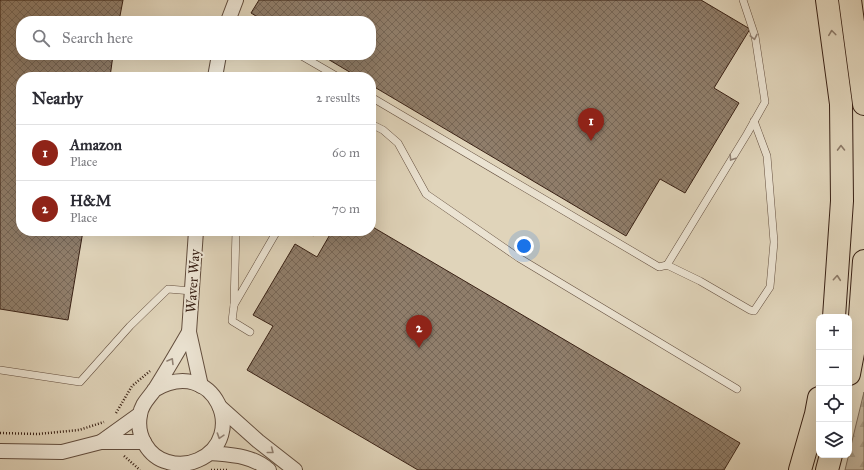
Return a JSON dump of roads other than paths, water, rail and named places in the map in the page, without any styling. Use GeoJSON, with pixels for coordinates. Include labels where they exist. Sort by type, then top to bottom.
{"type":"FeatureCollection","features":[{"type":"Feature","properties":{"kind":"highway"},"geometry":{"type":"LineString","coordinates":[[827,0],[841,104],[842,201],[834,314]]}},
{"type":"Feature","properties":{"kind":"highway"},"geometry":{"type":"LineString","coordinates":[[850,0],[864,104]]}},
{"type":"Feature","properties":{"kind":"highway"},"geometry":{"type":"LineString","coordinates":[[852,358],[860,316],[864,261]]}},
{"type":"Feature","properties":{"kind":"highway"},"geometry":{"type":"LineString","coordinates":[[800,470],[816,414]]}},
{"type":"Feature","properties":{"kind":"highway"},"geometry":{"type":"LineString","coordinates":[[827,470],[830,458]]}},
{"type":"Feature","properties":{"kind":"street"},"geometry":{"type":"LineString","coordinates":[[230,16],[236,0]]}},
{"type":"Feature","properties":{"kind":"street"},"geometry":{"type":"LineString","coordinates":[[216,72],[218,60]]}},
{"type":"Feature","properties":{"kind":"street","name":"Waver Way"},"geometry":{"type":"LineString","coordinates":[[196,236],[189,332],[201,386]]}},
{"type":"Feature","properties":{"kind":"street","name":"Waver Way"},"geometry":{"type":"LineString","coordinates":[[154,390],[189,332]]}},
{"type":"Feature","properties":{"kind":"street"},"geometry":{"type":"LineString","coordinates":[[177,381],[190,381],[209,391],[216,399],[223,420],[222,432],[210,453],[191,466],[168,462],[157,463],[144,442],[139,429],[140,414],[145,401],[154,390],[165,384],[177,381]]}},
{"type":"Feature","properties":{"kind":"street"},"geometry":{"type":"LineString","coordinates":[[220,408],[258,441],[295,470]]}},
{"type":"Feature","properties":{"kind":"street"},"geometry":{"type":"LineString","coordinates":[[101,442],[140,414]]}},
{"type":"Feature","properties":{"kind":"street"},"geometry":{"type":"LineString","coordinates":[[0,451],[62,452],[101,442],[144,442]]}},
{"type":"Feature","properties":{"kind":"street"},"geometry":{"type":"LineString","coordinates":[[210,453],[242,456],[260,463],[269,470]]}},
{"type":"Feature","properties":{"kind":"lane"},"geometry":{"type":"LineString","coordinates":[[667,265],[765,102],[755,36],[744,0]]}},
{"type":"Feature","properties":{"kind":"lane"},"geometry":{"type":"LineString","coordinates":[[309,60],[329,72]]}},
{"type":"Feature","properties":{"kind":"lane"},"geometry":{"type":"LineString","coordinates":[[376,100],[659,267],[667,265],[700,281],[750,310],[754,310],[770,287],[774,242],[767,156],[754,121]]}},
{"type":"Feature","properties":{"kind":"lane"},"geometry":{"type":"LineString","coordinates":[[376,126],[383,130],[398,143],[426,194],[519,258],[737,389]]}},
{"type":"Feature","properties":{"kind":"lane"},"geometry":{"type":"LineString","coordinates":[[237,236],[232,321],[250,332]]}},
{"type":"Feature","properties":{"kind":"lane"},"geometry":{"type":"LineString","coordinates":[[234,305],[274,236]]}},
{"type":"Feature","properties":{"kind":"lane"},"geometry":{"type":"LineString","coordinates":[[0,370],[80,382],[130,326],[168,289],[192,291]]}},
{"type":"Feature","properties":{"kind":"place","name":"Amazon"},"geometry":{"type":"Point","coordinates":[591,141]}},
{"type":"Feature","properties":{"kind":"place","name":"H&M"},"geometry":{"type":"Point","coordinates":[419,348]}}]}
